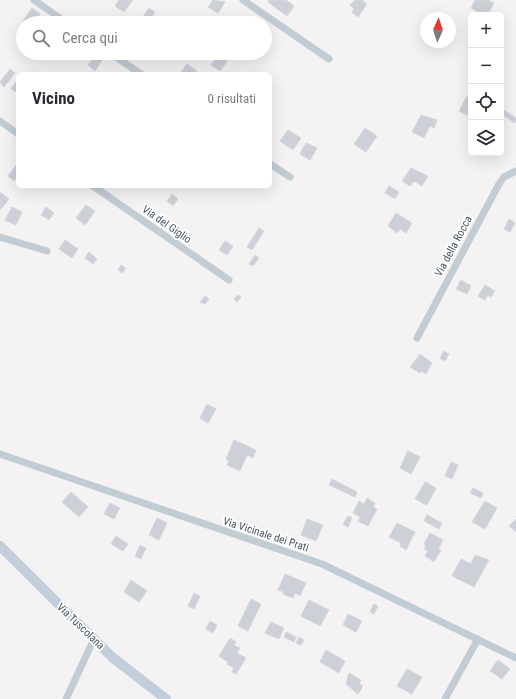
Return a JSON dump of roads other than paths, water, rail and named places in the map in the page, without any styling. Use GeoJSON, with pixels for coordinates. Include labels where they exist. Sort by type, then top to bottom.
{"type":"FeatureCollection","features":[{"type":"Feature","properties":{"kind":"main road","name":"Via Tuscolana"},"geometry":{"type":"LineString","coordinates":[[0,546],[125,668],[166,699]]}},
{"type":"Feature","properties":{"kind":"street"},"geometry":{"type":"LineString","coordinates":[[34,0],[57,16]]}},
{"type":"Feature","properties":{"kind":"street"},"geometry":{"type":"LineString","coordinates":[[243,0],[266,16]]}},
{"type":"Feature","properties":{"kind":"street"},"geometry":{"type":"LineString","coordinates":[[272,20],[329,59]]}},
{"type":"Feature","properties":{"kind":"street"},"geometry":{"type":"LineString","coordinates":[[120,60],[138,72]]}},
{"type":"Feature","properties":{"kind":"street"},"geometry":{"type":"LineString","coordinates":[[0,121],[16,133]]}},
{"type":"Feature","properties":{"kind":"street"},"geometry":{"type":"LineString","coordinates":[[272,165],[290,178]]}},
{"type":"Feature","properties":{"kind":"street","name":"Via della Rocca"},"geometry":{"type":"LineString","coordinates":[[417,338],[499,184],[504,177],[516,171]]}},
{"type":"Feature","properties":{"kind":"street","name":"Via del Giglio"},"geometry":{"type":"LineString","coordinates":[[96,188],[229,280]]}},
{"type":"Feature","properties":{"kind":"street"},"geometry":{"type":"LineString","coordinates":[[0,237],[46,251]]}},
{"type":"Feature","properties":{"kind":"street","name":"Via Vicinale dei Prati"},"geometry":{"type":"LineString","coordinates":[[0,454],[90,484],[180,517],[310,560],[340,572],[516,658]]}},
{"type":"Feature","properties":{"kind":"street"},"geometry":{"type":"LineString","coordinates":[[66,699],[94,639]]}},
{"type":"Feature","properties":{"kind":"street"},"geometry":{"type":"LineString","coordinates":[[445,699],[478,639]]}}]}
